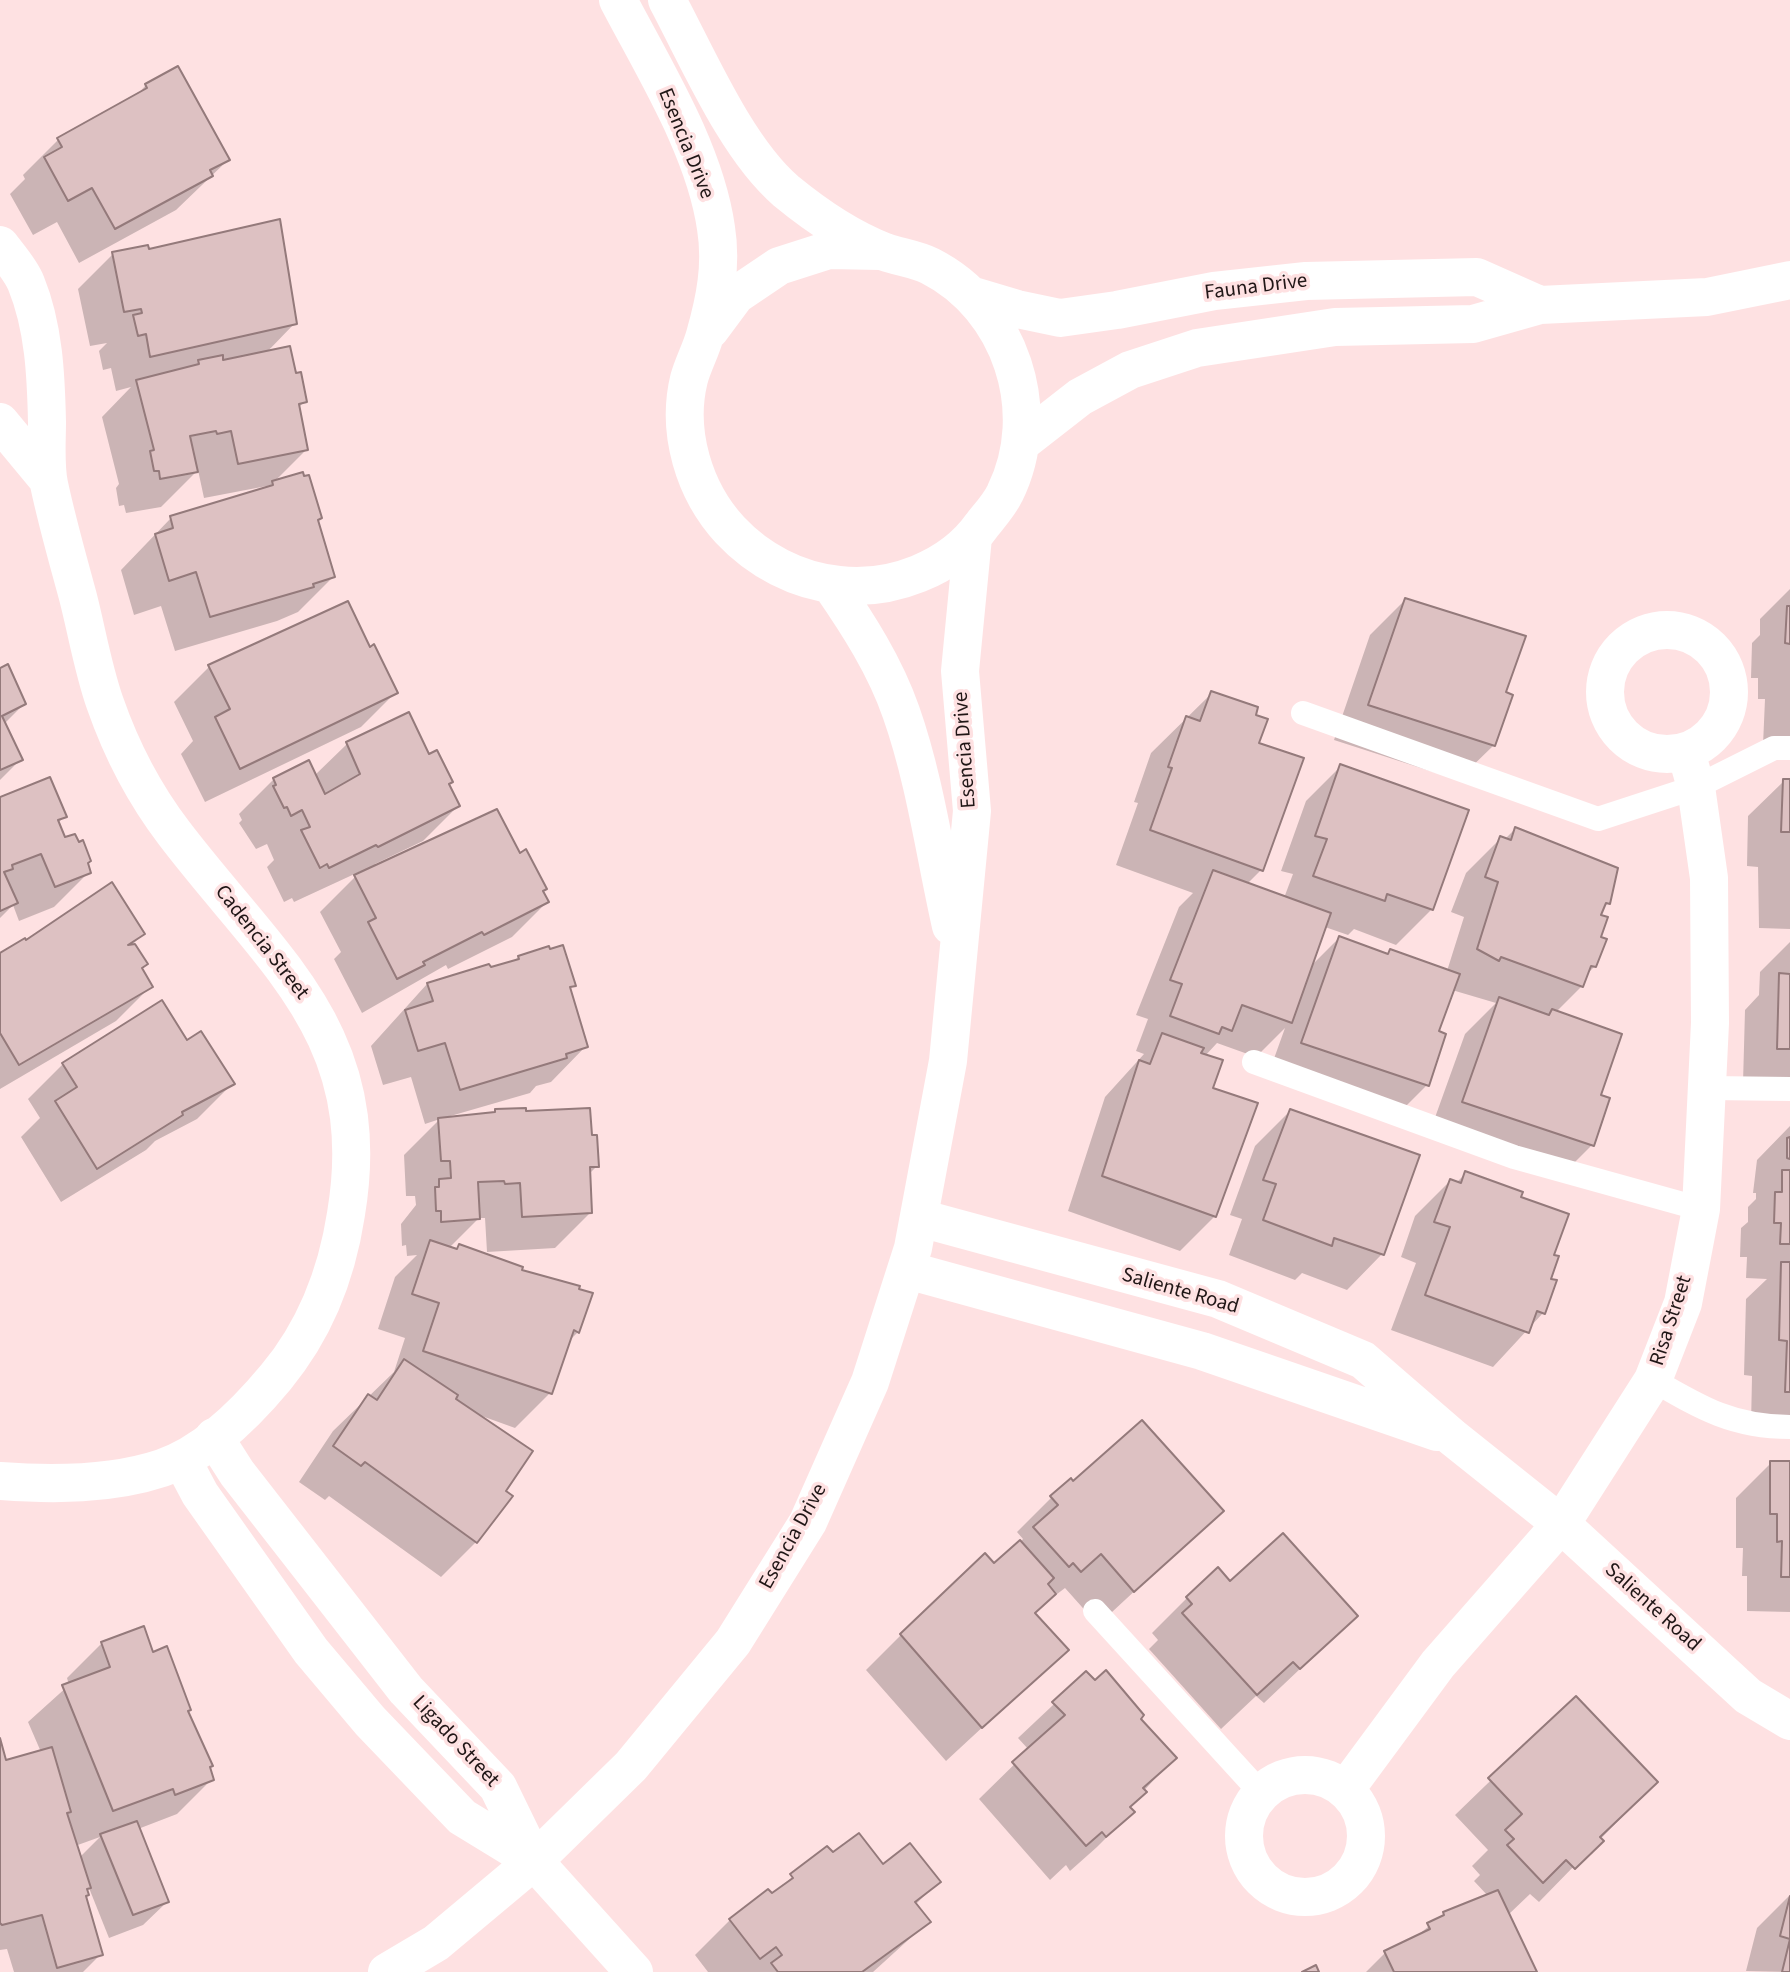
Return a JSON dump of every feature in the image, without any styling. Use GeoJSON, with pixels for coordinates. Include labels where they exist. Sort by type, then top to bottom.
{"type":"FeatureCollection","features":[{"type":"Feature","properties":{"kind":"street","name":"Esencia Drive"},"geometry":{"type":"LineString","coordinates":[[618,0],[676,114],[703,178],[716,226],[720,271],[704,337],[688,380],[684,426],[694,472],[715,513],[746,548],[786,572],[831,585],[864,588],[906,579],[929,569],[973,537],[1005,494],[1021,443],[1021,389],[1004,338],[970,295],[930,266],[882,251],[820,216],[783,188],[753,152],[723,105],[667,0]]}},
{"type":"Feature","properties":{"kind":"street","name":"Cadencia Street"},"geometry":{"type":"LineString","coordinates":[[0,245],[26,281],[38,328],[46,373],[48,480],[105,702],[132,767],[172,831],[286,969],[319,1019],[339,1068],[350,1116],[353,1172],[334,1273],[314,1321],[284,1367],[257,1400],[214,1437],[182,1460],[161,1469],[55,1485],[0,1481]]}},
{"type":"Feature","properties":{"kind":"street","name":"Esencia Drive"},"geometry":{"type":"LineString","coordinates":[[704,337],[736,295],[779,266],[829,250],[882,251]]}},
{"type":"Feature","properties":{"kind":"street","name":"Fauna Drive"},"geometry":{"type":"LineString","coordinates":[[970,295],[1017,309],[1060,317],[1117,310],[1214,291],[1306,281],[1477,277],[1540,305]]}},
{"type":"Feature","properties":{"kind":"street","name":"Fauna Drive"},"geometry":{"type":"LineString","coordinates":[[1021,443],[1080,397],[1130,370],[1197,348],[1335,327],[1473,324],[1540,305],[1707,297],[1790,280]]}},
{"type":"Feature","properties":{"kind":"street","name":"Cadencia Street"},"geometry":{"type":"LineString","coordinates":[[0,422],[48,480]]}},
{"type":"Feature","properties":{"kind":"street","name":"Esencia Drive"},"geometry":{"type":"LineString","coordinates":[[387,1972],[436,1943],[534,1861],[631,1766],[733,1642],[808,1521],[870,1382],[907,1269],[948,1061],[960,962],[972,811],[960,671],[973,537]]}},
{"type":"Feature","properties":{"kind":"street","name":"Esencia Drive"},"geometry":{"type":"LineString","coordinates":[[831,585],[859,625],[901,711],[922,788],[960,962]]}},
{"type":"Feature","properties":{"kind":"street","name":"Risa Street"},"geometry":{"type":"LineString","coordinates":[[1345,1790],[1438,1664],[1561,1524],[1653,1380],[1683,1303],[1701,1209],[1709,1088],[1709,878],[1691,769]]}},
{"type":"Feature","properties":{"kind":"street","name":"Saliente Road"},"geometry":{"type":"LineString","coordinates":[[919,1218],[1218,1299],[1363,1360],[1452,1437],[1561,1524],[1748,1696],[1790,1721]]}},
{"type":"Feature","properties":{"kind":"street","name":"Saliente Road"},"geometry":{"type":"LineString","coordinates":[[907,1269],[1202,1351],[1452,1437]]}},
{"type":"Feature","properties":{"kind":"street","name":"Ligado Street"},"geometry":{"type":"LineString","coordinates":[[214,1437],[237,1473],[407,1690],[498,1787],[534,1861]]}},
{"type":"Feature","properties":{"kind":"street"},"geometry":{"type":"LineString","coordinates":[[182,1460],[200,1494],[311,1651],[370,1721],[462,1817],[534,1861],[634,1972]]}},
{"type":"Feature","properties":{"kind":"street"},"geometry":{"type":"LineString","coordinates":[[1296,1776],[1322,1778],[1345,1790],[1354,1799],[1365,1821],[1367,1834],[1363,1859],[1357,1870],[1339,1888],[1316,1897],[1303,1898],[1279,1892],[1268,1885],[1251,1866],[1244,1841],[1244,1828],[1253,1804],[1261,1793],[1283,1779],[1296,1776]]}},
{"type":"Feature","properties":{"kind":"lane"},"geometry":{"type":"LineString","coordinates":[[1303,713],[1598,819],[1691,769],[1774,748],[1790,748]]}},
{"type":"Feature","properties":{"kind":"lane"},"geometry":{"type":"LineString","coordinates":[[1254,1062],[1514,1157],[1701,1209]]}},
{"type":"Feature","properties":{"kind":"lane"},"geometry":{"type":"LineString","coordinates":[[1709,1088],[1790,1089]]}},
{"type":"Feature","properties":{"kind":"lane"},"geometry":{"type":"LineString","coordinates":[[1653,1380],[1712,1414],[1759,1427],[1790,1427]]}},
{"type":"Feature","properties":{"kind":"lane"},"geometry":{"type":"LineString","coordinates":[[1095,1611],[1261,1793]]}},
{"type":"Feature","properties":{"kind":"building"},"geometry":{"type":"Polygon","coordinates":[[[178,66],[230,160],[210,170],[213,176],[115,229],[92,188],[68,201],[44,157],[62,147],[57,138],[147,88],[145,84],[178,66]]]}},
{"type":"Feature","properties":{"kind":"building"},"geometry":{"type":"Polygon","coordinates":[[[280,219],[297,324],[150,357],[146,334],[138,336],[133,315],[142,313],[141,309],[124,312],[112,252],[148,245],[149,249],[280,219]]]}},
{"type":"Feature","properties":{"kind":"building"},"geometry":{"type":"Polygon","coordinates":[[[290,346],[296,373],[301,372],[307,402],[299,404],[308,450],[238,464],[231,431],[190,436],[198,472],[160,479],[159,471],[154,471],[150,451],[154,450],[136,380],[199,364],[198,360],[223,355],[223,360],[290,346]]]}},
{"type":"Feature","properties":{"kind":"building"},"geometry":{"type":"Polygon","coordinates":[[[303,472],[304,476],[309,475],[322,518],[318,520],[335,577],[313,584],[314,587],[210,617],[196,572],[169,581],[155,534],[173,528],[170,516],[273,485],[272,481],[303,472]]]}},
{"type":"Feature","properties":{"kind":"building"},"geometry":{"type":"Polygon","coordinates":[[[1405,598],[1526,636],[1506,692],[1513,695],[1495,746],[1368,705],[1405,598]]]}},
{"type":"Feature","properties":{"kind":"building"},"geometry":{"type":"Polygon","coordinates":[[[348,601],[370,647],[374,644],[398,693],[240,769],[215,717],[230,709],[208,665],[348,601]]]}},
{"type":"Feature","properties":{"kind":"building"},"geometry":{"type":"Polygon","coordinates":[[[1787,606],[1790,606],[1790,644],[1785,643],[1787,606]]]}},
{"type":"Feature","properties":{"kind":"building"},"geometry":{"type":"Polygon","coordinates":[[[8,664],[26,704],[2,716],[23,760],[0,770],[0,668],[8,664]]]}},
{"type":"Feature","properties":{"kind":"building"},"geometry":{"type":"Polygon","coordinates":[[[1211,691],[1258,707],[1256,715],[1268,719],[1259,743],[1304,758],[1263,871],[1150,830],[1172,768],[1168,767],[1186,716],[1200,721],[1211,691]]]}},
{"type":"Feature","properties":{"kind":"building"},"geometry":{"type":"Polygon","coordinates":[[[409,712],[429,754],[437,750],[453,782],[449,784],[460,806],[378,847],[376,845],[329,868],[327,864],[320,868],[301,830],[310,827],[302,810],[291,816],[273,786],[276,785],[273,778],[309,760],[325,794],[360,774],[346,742],[409,712]]]}},
{"type":"Feature","properties":{"kind":"building"},"geometry":{"type":"Polygon","coordinates":[[[1340,764],[1469,810],[1433,910],[1387,894],[1385,901],[1313,876],[1327,839],[1315,836],[1340,764]]]}},
{"type":"Feature","properties":{"kind":"building"},"geometry":{"type":"Polygon","coordinates":[[[50,777],[67,817],[58,820],[65,837],[75,834],[79,842],[83,840],[91,861],[88,863],[91,873],[55,887],[41,854],[12,865],[13,869],[4,872],[18,903],[0,911],[0,797],[50,777]]]}},
{"type":"Feature","properties":{"kind":"building"},"geometry":{"type":"Polygon","coordinates":[[[1783,779],[1790,779],[1790,832],[1781,832],[1783,779]]]}},
{"type":"Feature","properties":{"kind":"building"},"geometry":{"type":"Polygon","coordinates":[[[497,809],[520,853],[526,849],[547,889],[543,891],[549,902],[484,935],[482,932],[423,962],[425,965],[397,979],[368,922],[376,918],[354,875],[497,809]]]}},
{"type":"Feature","properties":{"kind":"building"},"geometry":{"type":"Polygon","coordinates":[[[1515,827],[1618,868],[1610,904],[1606,903],[1601,915],[1608,917],[1601,937],[1607,939],[1596,967],[1591,966],[1583,987],[1501,957],[1499,961],[1477,949],[1498,882],[1485,877],[1500,836],[1511,840],[1515,827]]]}},
{"type":"Feature","properties":{"kind":"building"},"geometry":{"type":"Polygon","coordinates":[[[1213,870],[1331,913],[1292,1023],[1242,1005],[1232,1031],[1222,1027],[1219,1034],[1170,1016],[1182,984],[1170,980],[1213,870]]]}},
{"type":"Feature","properties":{"kind":"building"},"geometry":{"type":"Polygon","coordinates":[[[112,882],[145,934],[128,945],[135,944],[148,964],[142,968],[153,987],[19,1065],[0,1033],[0,953],[25,938],[26,940],[112,882]]]}},
{"type":"Feature","properties":{"kind":"building"},"geometry":{"type":"Polygon","coordinates":[[[1339,936],[1388,954],[1390,949],[1460,974],[1439,1031],[1446,1034],[1429,1086],[1301,1043],[1339,936]]]}},
{"type":"Feature","properties":{"kind":"building"},"geometry":{"type":"Polygon","coordinates":[[[563,945],[576,986],[570,987],[588,1047],[566,1054],[567,1058],[460,1090],[445,1043],[418,1051],[405,1010],[433,1001],[427,983],[489,964],[491,967],[519,959],[518,956],[549,946],[550,949],[563,945]]]}},
{"type":"Feature","properties":{"kind":"building"},"geometry":{"type":"Polygon","coordinates":[[[1779,973],[1790,974],[1790,1049],[1777,1049],[1779,973]]]}},
{"type":"Feature","properties":{"kind":"building"},"geometry":{"type":"Polygon","coordinates":[[[1499,997],[1549,1015],[1552,1009],[1622,1034],[1601,1095],[1610,1098],[1594,1146],[1462,1102],[1499,997]]]}},
{"type":"Feature","properties":{"kind":"building"},"geometry":{"type":"Polygon","coordinates":[[[162,1000],[187,1040],[201,1031],[235,1084],[182,1112],[183,1115],[97,1169],[55,1101],[77,1087],[62,1063],[162,1000]]]}},
{"type":"Feature","properties":{"kind":"building"},"geometry":{"type":"Polygon","coordinates":[[[1162,1033],[1204,1048],[1201,1053],[1223,1060],[1213,1088],[1258,1103],[1216,1217],[1102,1176],[1139,1060],[1150,1064],[1162,1033]]]}},
{"type":"Feature","properties":{"kind":"building"},"geometry":{"type":"Polygon","coordinates":[[[526,1108],[526,1111],[590,1108],[592,1135],[597,1135],[599,1167],[590,1167],[592,1213],[522,1217],[520,1183],[478,1182],[480,1219],[441,1222],[441,1211],[436,1211],[435,1187],[439,1187],[439,1179],[451,1178],[450,1161],[441,1161],[438,1118],[495,1112],[495,1109],[526,1108]]]}},
{"type":"Feature","properties":{"kind":"building"},"geometry":{"type":"Polygon","coordinates":[[[1290,1109],[1420,1155],[1384,1255],[1334,1238],[1332,1246],[1263,1220],[1276,1184],[1263,1180],[1290,1109]]]}},
{"type":"Feature","properties":{"kind":"building"},"geometry":{"type":"Polygon","coordinates":[[[1790,1137],[1790,1159],[1787,1158],[1787,1138],[1790,1137]]]}},
{"type":"Feature","properties":{"kind":"building"},"geometry":{"type":"Polygon","coordinates":[[[1782,1170],[1790,1170],[1790,1244],[1780,1244],[1781,1223],[1774,1223],[1775,1192],[1782,1192],[1782,1170]]]}},
{"type":"Feature","properties":{"kind":"building"},"geometry":{"type":"Polygon","coordinates":[[[1465,1171],[1523,1192],[1521,1197],[1569,1214],[1554,1255],[1559,1256],[1551,1279],[1557,1280],[1545,1314],[1537,1311],[1529,1333],[1425,1295],[1450,1227],[1434,1222],[1450,1179],[1461,1183],[1465,1171]]]}},
{"type":"Feature","properties":{"kind":"building"},"geometry":{"type":"Polygon","coordinates":[[[430,1240],[457,1249],[459,1244],[523,1267],[522,1270],[580,1286],[579,1289],[593,1293],[579,1333],[574,1330],[552,1394],[423,1351],[439,1303],[412,1294],[430,1240]]]}},
{"type":"Feature","properties":{"kind":"building"},"geometry":{"type":"Polygon","coordinates":[[[1781,1262],[1790,1262],[1790,1392],[1785,1392],[1787,1341],[1779,1340],[1781,1262]]]}},
{"type":"Feature","properties":{"kind":"building"},"geometry":{"type":"Polygon","coordinates":[[[404,1359],[458,1395],[456,1399],[533,1451],[506,1491],[513,1496],[477,1543],[365,1462],[361,1466],[333,1446],[368,1394],[377,1400],[404,1359]]]}},
{"type":"Feature","properties":{"kind":"building"},"geometry":{"type":"Polygon","coordinates":[[[1142,1420],[1224,1511],[1134,1592],[1101,1554],[1081,1572],[1073,1563],[1069,1567],[1033,1527],[1058,1505],[1050,1496],[1071,1478],[1073,1481],[1142,1420]]]}},
{"type":"Feature","properties":{"kind":"building"},"geometry":{"type":"Polygon","coordinates":[[[1770,1461],[1790,1461],[1790,1577],[1781,1577],[1782,1541],[1777,1542],[1777,1514],[1770,1514],[1770,1461]]]}},
{"type":"Feature","properties":{"kind":"building"},"geometry":{"type":"Polygon","coordinates":[[[1283,1533],[1358,1616],[1300,1669],[1293,1662],[1257,1695],[1182,1613],[1192,1604],[1186,1597],[1218,1567],[1230,1581],[1283,1533]]]}},
{"type":"Feature","properties":{"kind":"building"},"geometry":{"type":"Polygon","coordinates":[[[1020,1540],[1054,1578],[1048,1584],[1056,1594],[1035,1613],[1069,1650],[982,1728],[900,1634],[985,1553],[994,1563],[1020,1540]]]}},
{"type":"Feature","properties":{"kind":"building"},"geometry":{"type":"Polygon","coordinates":[[[144,1626],[153,1652],[167,1646],[191,1710],[188,1711],[213,1766],[210,1767],[214,1780],[175,1795],[173,1789],[113,1811],[62,1685],[110,1667],[101,1642],[144,1626]]]}},
{"type":"Feature","properties":{"kind":"building"},"geometry":{"type":"Polygon","coordinates":[[[1106,1670],[1144,1715],[1141,1719],[1177,1758],[1143,1788],[1147,1792],[1130,1807],[1135,1812],[1106,1837],[1102,1832],[1086,1846],[1012,1762],[1065,1715],[1052,1702],[1086,1671],[1095,1680],[1106,1670]]]}},
{"type":"Feature","properties":{"kind":"building"},"geometry":{"type":"Polygon","coordinates":[[[1576,1696],[1658,1782],[1600,1837],[1604,1841],[1575,1869],[1566,1860],[1543,1883],[1507,1845],[1514,1839],[1505,1830],[1522,1814],[1488,1778],[1576,1696]]]}},
{"type":"Feature","properties":{"kind":"building"},"geometry":{"type":"Polygon","coordinates":[[[0,1738],[6,1760],[52,1747],[71,1812],[67,1813],[91,1888],[87,1889],[89,1895],[86,1896],[103,1955],[57,1968],[42,1915],[2,1925],[0,1923],[0,1738]]]}},
{"type":"Feature","properties":{"kind":"building"},"geometry":{"type":"Polygon","coordinates":[[[137,1821],[169,1902],[133,1915],[100,1834],[137,1821]]]}},
{"type":"Feature","properties":{"kind":"building"},"geometry":{"type":"Polygon","coordinates":[[[859,1833],[883,1864],[910,1843],[941,1882],[915,1902],[931,1922],[862,1972],[778,1972],[771,1963],[782,1955],[776,1947],[760,1959],[729,1919],[768,1889],[772,1893],[793,1878],[790,1874],[827,1846],[833,1852],[859,1833]]]}},
{"type":"Feature","properties":{"kind":"building"},"geometry":{"type":"Polygon","coordinates":[[[1498,1890],[1537,1972],[1394,1972],[1384,1951],[1430,1929],[1427,1923],[1444,1915],[1443,1912],[1498,1890]]]}},
{"type":"Feature","properties":{"kind":"building"},"geometry":{"type":"Polygon","coordinates":[[[1790,1896],[1790,1939],[1780,1936],[1790,1896]]]}},
{"type":"Feature","properties":{"kind":"building"},"geometry":{"type":"Polygon","coordinates":[[[1790,1939],[1790,1972],[1782,1972],[1790,1939]]]}},
{"type":"Feature","properties":{"kind":"building"},"geometry":{"type":"Polygon","coordinates":[[[1316,1965],[1319,1972],[1302,1972],[1316,1965]]]}}]}
